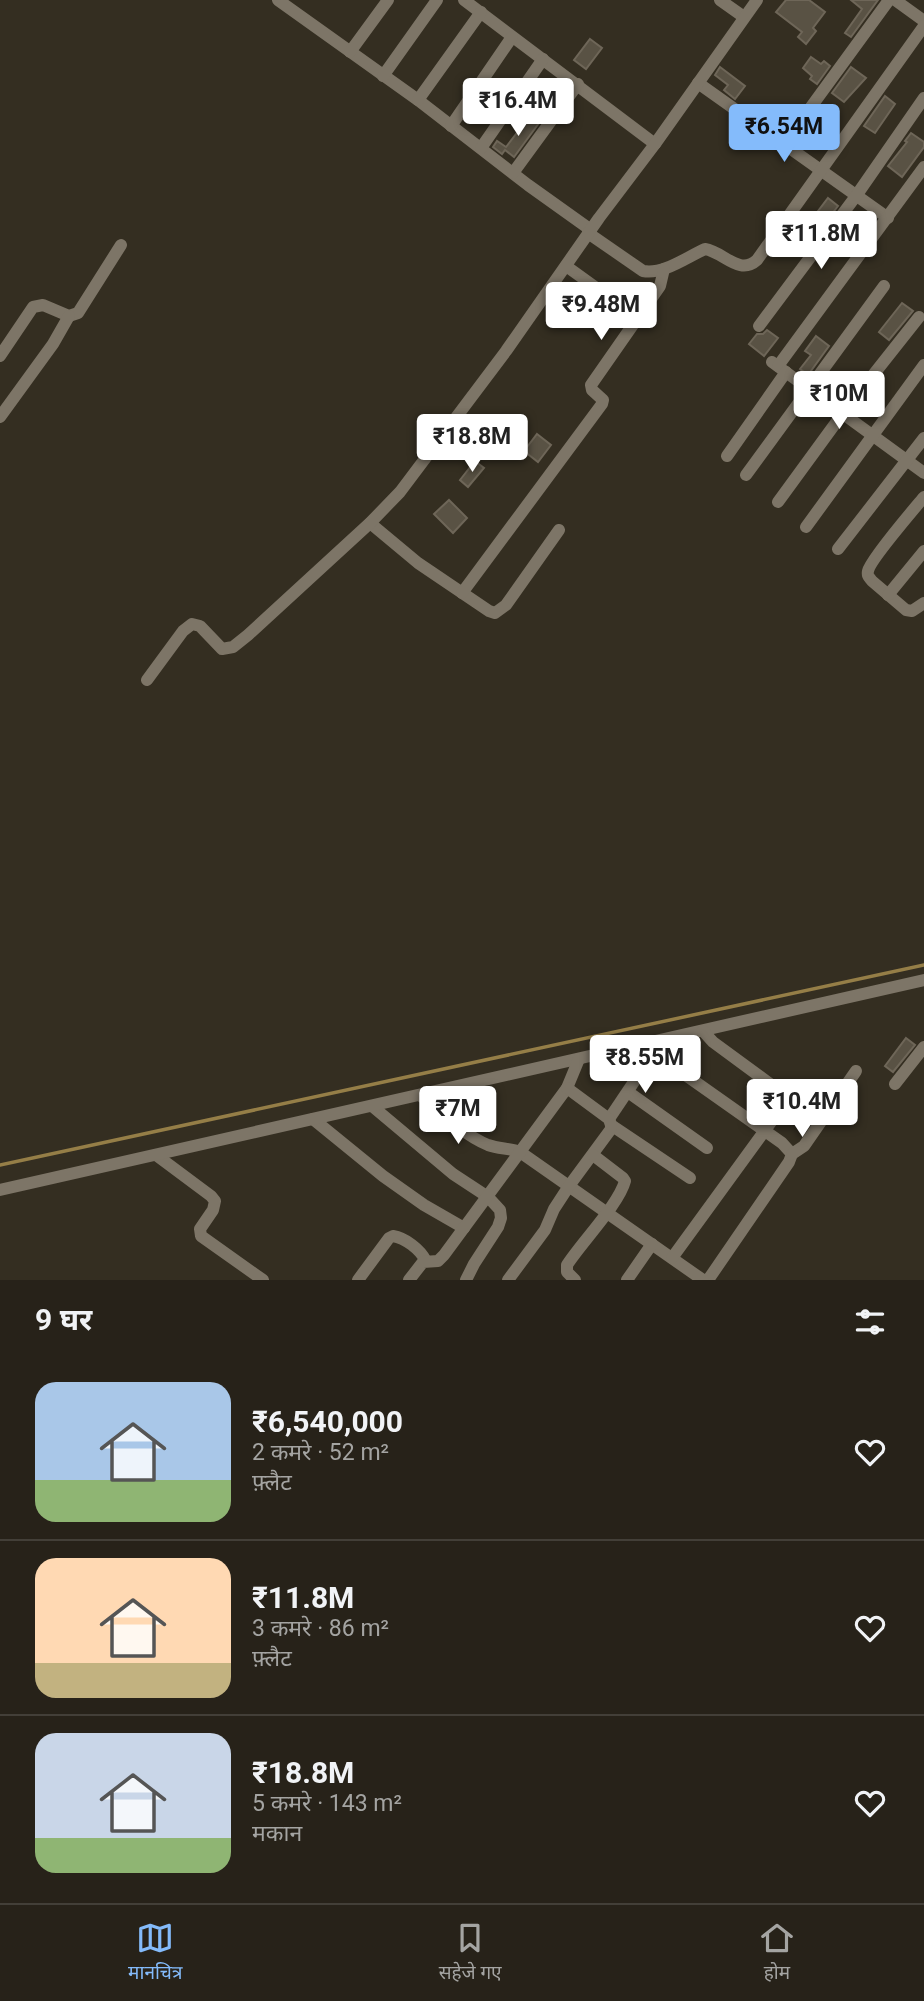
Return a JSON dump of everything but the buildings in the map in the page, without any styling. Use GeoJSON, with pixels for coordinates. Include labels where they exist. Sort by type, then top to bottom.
{"type":"FeatureCollection","features":[{"type":"Feature","properties":{"kind":"street"},"geometry":{"type":"LineString","coordinates":[[278,0],[418,100],[643,271],[656,273],[705,249],[716,252],[740,266],[751,265],[757,260],[924,26]]}},
{"type":"Feature","properties":{"kind":"street"},"geometry":{"type":"LineString","coordinates":[[350,52],[388,0]]}},
{"type":"Feature","properties":{"kind":"street"},"geometry":{"type":"LineString","coordinates":[[383,76],[437,0]]}},
{"type":"Feature","properties":{"kind":"street"},"geometry":{"type":"LineString","coordinates":[[464,0],[655,144]]}},
{"type":"Feature","properties":{"kind":"street"},"geometry":{"type":"LineString","coordinates":[[720,0],[744,17]]}},
{"type":"Feature","properties":{"kind":"street"},"geometry":{"type":"LineString","coordinates":[[147,680],[183,631],[192,624],[200,626],[222,649],[233,647],[281,606],[389,504],[506,351],[757,0]]}},
{"type":"Feature","properties":{"kind":"street"},"geometry":{"type":"LineString","coordinates":[[784,144],[890,0]]}},
{"type":"Feature","properties":{"kind":"street"},"geometry":{"type":"LineString","coordinates":[[895,0],[924,20]]}},
{"type":"Feature","properties":{"kind":"street"},"geometry":{"type":"LineString","coordinates":[[418,100],[481,12]]}},
{"type":"Feature","properties":{"kind":"street"},"geometry":{"type":"LineString","coordinates":[[451,126],[512,37]]}},
{"type":"Feature","properties":{"kind":"street"},"geometry":{"type":"LineString","coordinates":[[481,148],[543,59]]}},
{"type":"Feature","properties":{"kind":"street"},"geometry":{"type":"LineString","coordinates":[[698,83],[888,218]]}},
{"type":"Feature","properties":{"kind":"street"},"geometry":{"type":"LineString","coordinates":[[513,173],[578,84]]}},
{"type":"Feature","properties":{"kind":"street"},"geometry":{"type":"LineString","coordinates":[[759,326],[856,196],[924,98]]}},
{"type":"Feature","properties":{"kind":"street"},"geometry":{"type":"LineString","coordinates":[[727,456],[779,367],[924,167]]}},
{"type":"Feature","properties":{"kind":"street"},"geometry":{"type":"LineString","coordinates":[[0,356],[33,307],[43,305],[69,316],[78,313],[121,246]]}},
{"type":"Feature","properties":{"kind":"street"},"geometry":{"type":"LineString","coordinates":[[566,266],[638,318]]}},
{"type":"Feature","properties":{"kind":"street"},"geometry":{"type":"LineString","coordinates":[[462,593],[602,404],[603,400],[592,390],[591,385],[660,286],[664,269]]}},
{"type":"Feature","properties":{"kind":"street"},"geometry":{"type":"LineString","coordinates":[[746,475],[884,286]]}},
{"type":"Feature","properties":{"kind":"street"},"geometry":{"type":"LineString","coordinates":[[0,417],[53,344],[69,316]]}},
{"type":"Feature","properties":{"kind":"street"},"geometry":{"type":"LineString","coordinates":[[778,502],[843,413],[919,317]]}},
{"type":"Feature","properties":{"kind":"street"},"geometry":{"type":"LineString","coordinates":[[806,527],[924,365]]}},
{"type":"Feature","properties":{"kind":"street"},"geometry":{"type":"LineString","coordinates":[[779,367],[924,473]]}},
{"type":"Feature","properties":{"kind":"street"},"geometry":{"type":"LineString","coordinates":[[838,549],[924,438]]}},
{"type":"Feature","properties":{"kind":"street"},"geometry":{"type":"LineString","coordinates":[[924,497],[868,571],[872,581],[906,610],[912,611],[924,603]]}},
{"type":"Feature","properties":{"kind":"street"},"geometry":{"type":"LineString","coordinates":[[370,523],[418,563],[489,611],[498,612],[506,605],[559,530]]}},
{"type":"Feature","properties":{"kind":"street"},"geometry":{"type":"LineString","coordinates":[[888,595],[924,551]]}},
{"type":"Feature","properties":{"kind":"street"},"geometry":{"type":"LineString","coordinates":[[0,1190],[579,1059],[651,1048],[703,1031],[924,980]]}},
{"type":"Feature","properties":{"kind":"street"},"geometry":{"type":"LineString","coordinates":[[672,1258],[782,1104],[783,1094],[713,1042],[703,1031]]}},
{"type":"Feature","properties":{"kind":"street"},"geometry":{"type":"LineString","coordinates":[[895,1084],[924,1047]]}},
{"type":"Feature","properties":{"kind":"street"},"geometry":{"type":"LineString","coordinates":[[508,1280],[545,1230],[554,1209],[569,1186],[609,1134],[610,1122],[651,1048]]}},
{"type":"Feature","properties":{"kind":"street"},"geometry":{"type":"LineString","coordinates":[[651,1048],[782,1143],[792,1154]]}},
{"type":"Feature","properties":{"kind":"street"},"geometry":{"type":"LineString","coordinates":[[409,1280],[421,1263],[440,1260],[567,1088],[579,1059]]}},
{"type":"Feature","properties":{"kind":"street"},"geometry":{"type":"LineString","coordinates":[[420,1095],[486,1145],[520,1152],[705,1280],[792,1154],[804,1146],[856,1071]]}},
{"type":"Feature","properties":{"kind":"street"},"geometry":{"type":"LineString","coordinates":[[567,1088],[690,1178]]}},
{"type":"Feature","properties":{"kind":"street"},"geometry":{"type":"LineString","coordinates":[[628,1092],[707,1148]]}},
{"type":"Feature","properties":{"kind":"street"},"geometry":{"type":"LineString","coordinates":[[372,1106],[453,1174],[488,1197],[500,1210],[501,1218],[493,1237],[469,1278]]}},
{"type":"Feature","properties":{"kind":"street"},"geometry":{"type":"LineString","coordinates":[[313,1119],[383,1177],[464,1228]]}},
{"type":"Feature","properties":{"kind":"street"},"geometry":{"type":"LineString","coordinates":[[156,1155],[215,1200],[213,1210],[200,1229],[201,1236],[263,1280]]}},
{"type":"Feature","properties":{"kind":"street"},"geometry":{"type":"LineString","coordinates":[[570,1279],[567,1265],[623,1189],[625,1181],[593,1155]]}},
{"type":"Feature","properties":{"kind":"street"},"geometry":{"type":"LineString","coordinates":[[358,1280],[393,1236],[420,1251],[426,1261]]}},
{"type":"Feature","properties":{"kind":"street"},"geometry":{"type":"LineString","coordinates":[[627,1280],[652,1244]]}},
{"type":"Feature","properties":{"kind":"waterway"},"geometry":{"type":"LineString","coordinates":[[0,1165],[924,965]]}}]}
